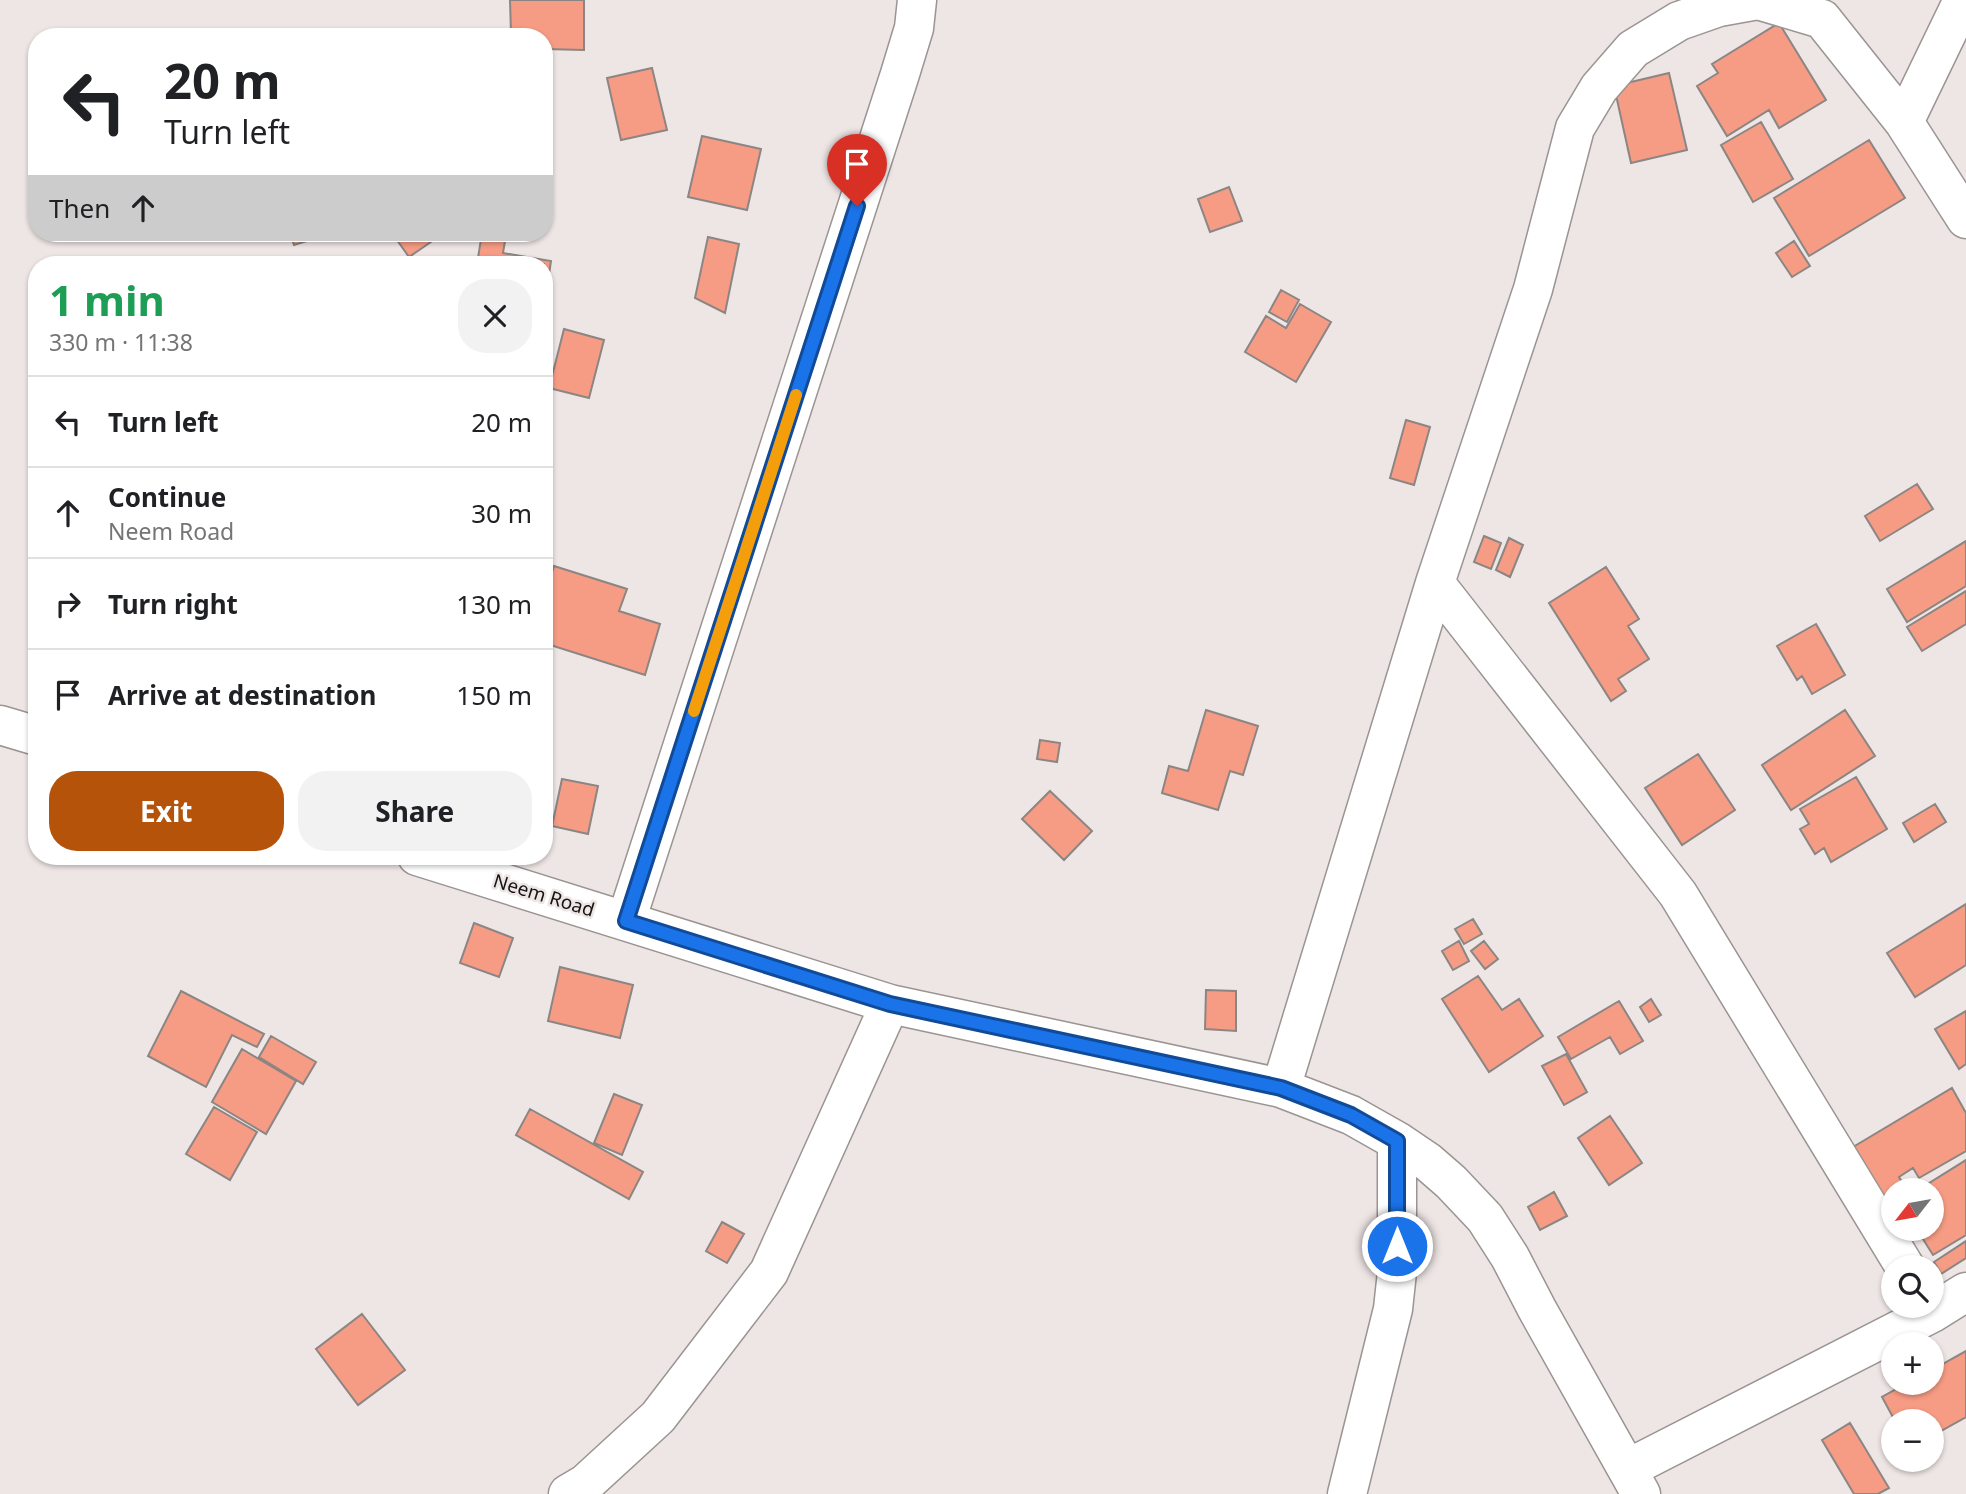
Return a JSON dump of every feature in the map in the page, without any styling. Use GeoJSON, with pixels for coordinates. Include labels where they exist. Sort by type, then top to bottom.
{"type":"FeatureCollection","features":[{"type":"Feature","properties":{"kind":"street"},"geometry":{"type":"LineString","coordinates":[[626,921],[896,87],[914,28],[917,0]]}},
{"type":"Feature","properties":{"kind":"street"},"geometry":{"type":"LineString","coordinates":[[1281,1088],[1435,583],[1533,289],[1575,128],[1600,88],[1633,49],[1679,21],[1718,4],[1758,0],[1822,19],[1904,122],[1966,219]]}},
{"type":"Feature","properties":{"kind":"street"},"geometry":{"type":"LineString","coordinates":[[1904,122],[1963,0]]}},
{"type":"Feature","properties":{"kind":"street"},"geometry":{"type":"LineString","coordinates":[[1435,583],[1678,894],[1898,1255]]}},
{"type":"Feature","properties":{"kind":"street"},"geometry":{"type":"LineString","coordinates":[[0,725],[28,734]]}},
{"type":"Feature","properties":{"kind":"street","name":"Neem Road"},"geometry":{"type":"LineString","coordinates":[[446,865],[890,1004],[1281,1088],[1351,1115],[1428,1162],[1485,1218],[1510,1257],[1634,1482]]}},
{"type":"Feature","properties":{"kind":"street"},"geometry":{"type":"LineString","coordinates":[[569,1494],[585,1484],[658,1417],[769,1272],[890,1004]]}},
{"type":"Feature","properties":{"kind":"street"},"geometry":{"type":"LineString","coordinates":[[1347,1494],[1393,1309],[1397,1272],[1397,1141]]}},
{"type":"Feature","properties":{"kind":"street"},"geometry":{"type":"LineString","coordinates":[[1944,1302],[1966,1292]]}},
{"type":"Feature","properties":{"kind":"street"},"geometry":{"type":"LineString","coordinates":[[1634,1482],[1915,1318]]}},
{"type":"Feature","properties":{"kind":"building"},"geometry":{"type":"Polygon","coordinates":[[[510,0],[584,0],[584,50],[553,49],[553,28],[511,28],[510,0]]]}},
{"type":"Feature","properties":{"kind":"building"},"geometry":{"type":"Polygon","coordinates":[[[1779,23],[1826,100],[1779,128],[1769,110],[1727,136],[1697,86],[1718,73],[1712,64],[1779,23]]]}},
{"type":"Feature","properties":{"kind":"building"},"geometry":{"type":"Polygon","coordinates":[[[652,68],[667,130],[621,140],[607,78],[652,68]]]}},
{"type":"Feature","properties":{"kind":"building"},"geometry":{"type":"Polygon","coordinates":[[[1669,73],[1687,150],[1631,163],[1614,86],[1669,73]]]}},
{"type":"Feature","properties":{"kind":"building"},"geometry":{"type":"Polygon","coordinates":[[[1761,122],[1793,179],[1753,202],[1721,145],[1761,122]]]}},
{"type":"Feature","properties":{"kind":"building"},"geometry":{"type":"Polygon","coordinates":[[[702,136],[761,149],[747,210],[688,197],[702,136]]]}},
{"type":"Feature","properties":{"kind":"building"},"geometry":{"type":"Polygon","coordinates":[[[1869,140],[1905,198],[1809,256],[1774,198],[1869,140]]]}},
{"type":"Feature","properties":{"kind":"building"},"geometry":{"type":"Polygon","coordinates":[[[1229,187],[1242,221],[1210,232],[1198,199],[1229,187]]]}},
{"type":"Feature","properties":{"kind":"building"},"geometry":{"type":"Polygon","coordinates":[[[708,237],[739,244],[725,313],[695,298],[708,237]]]}},
{"type":"Feature","properties":{"kind":"building"},"geometry":{"type":"Polygon","coordinates":[[[1794,241],[1810,266],[1792,277],[1776,253],[1794,241]]]}},
{"type":"Feature","properties":{"kind":"building"},"geometry":{"type":"Polygon","coordinates":[[[398,242],[431,242],[410,256],[398,242]]]}},
{"type":"Feature","properties":{"kind":"building"},"geometry":{"type":"Polygon","coordinates":[[[481,242],[505,242],[503,253],[521,256],[478,256],[481,242]]]}},
{"type":"Feature","properties":{"kind":"building"},"geometry":{"type":"Polygon","coordinates":[[[1281,290],[1299,300],[1287,322],[1269,312],[1281,290]]]}},
{"type":"Feature","properties":{"kind":"building"},"geometry":{"type":"Polygon","coordinates":[[[1300,304],[1331,322],[1296,382],[1245,352],[1266,316],[1286,328],[1300,304]]]}},
{"type":"Feature","properties":{"kind":"building"},"geometry":{"type":"Polygon","coordinates":[[[564,329],[604,340],[589,398],[553,389],[553,372],[564,329]]]}},
{"type":"Feature","properties":{"kind":"building"},"geometry":{"type":"Polygon","coordinates":[[[1406,420],[1430,427],[1414,485],[1390,478],[1406,420]]]}},
{"type":"Feature","properties":{"kind":"building"},"geometry":{"type":"Polygon","coordinates":[[[1917,484],[1933,509],[1880,541],[1865,516],[1917,484]]]}},
{"type":"Feature","properties":{"kind":"building"},"geometry":{"type":"Polygon","coordinates":[[[1484,536],[1501,543],[1491,569],[1474,562],[1484,536]]]}},
{"type":"Feature","properties":{"kind":"building"},"geometry":{"type":"Polygon","coordinates":[[[1509,538],[1523,545],[1510,577],[1496,570],[1509,538]]]}},
{"type":"Feature","properties":{"kind":"building"},"geometry":{"type":"Polygon","coordinates":[[[1966,541],[1966,586],[1907,622],[1887,589],[1966,541]]]}},
{"type":"Feature","properties":{"kind":"building"},"geometry":{"type":"Polygon","coordinates":[[[554,566],[627,589],[619,611],[660,624],[645,675],[553,646],[554,566]]]}},
{"type":"Feature","properties":{"kind":"building"},"geometry":{"type":"Polygon","coordinates":[[[1606,567],[1639,619],[1628,626],[1649,659],[1618,679],[1626,691],[1611,701],[1549,603],[1606,567]]]}},
{"type":"Feature","properties":{"kind":"building"},"geometry":{"type":"Polygon","coordinates":[[[1966,591],[1966,624],[1922,651],[1907,627],[1966,591]]]}},
{"type":"Feature","properties":{"kind":"building"},"geometry":{"type":"Polygon","coordinates":[[[1816,624],[1845,675],[1812,694],[1802,676],[1797,680],[1777,646],[1816,624]]]}},
{"type":"Feature","properties":{"kind":"building"},"geometry":{"type":"Polygon","coordinates":[[[1206,710],[1258,726],[1243,775],[1230,771],[1218,810],[1162,793],[1169,766],[1188,771],[1206,710]]]}},
{"type":"Feature","properties":{"kind":"building"},"geometry":{"type":"Polygon","coordinates":[[[1845,710],[1875,756],[1791,810],[1762,765],[1845,710]]]}},
{"type":"Feature","properties":{"kind":"building"},"geometry":{"type":"Polygon","coordinates":[[[1040,740],[1060,743],[1057,762],[1037,759],[1040,740]]]}},
{"type":"Feature","properties":{"kind":"building"},"geometry":{"type":"Polygon","coordinates":[[[1698,754],[1735,810],[1682,845],[1645,788],[1698,754]]]}},
{"type":"Feature","properties":{"kind":"building"},"geometry":{"type":"Polygon","coordinates":[[[1856,777],[1887,829],[1831,862],[1824,848],[1815,854],[1800,829],[1809,824],[1800,809],[1856,777]]]}},
{"type":"Feature","properties":{"kind":"building"},"geometry":{"type":"Polygon","coordinates":[[[562,779],[598,786],[588,834],[553,826],[562,779]]]}},
{"type":"Feature","properties":{"kind":"building"},"geometry":{"type":"Polygon","coordinates":[[[1050,791],[1092,831],[1064,860],[1022,819],[1050,791]]]}},
{"type":"Feature","properties":{"kind":"building"},"geometry":{"type":"Polygon","coordinates":[[[1935,804],[1946,822],[1914,842],[1903,823],[1935,804]]]}},
{"type":"Feature","properties":{"kind":"building"},"geometry":{"type":"Polygon","coordinates":[[[1966,904],[1966,965],[1915,997],[1887,953],[1966,904]]]}},
{"type":"Feature","properties":{"kind":"building"},"geometry":{"type":"Polygon","coordinates":[[[1473,919],[1482,934],[1464,944],[1455,929],[1473,919]]]}},
{"type":"Feature","properties":{"kind":"building"},"geometry":{"type":"Polygon","coordinates":[[[474,923],[513,938],[499,977],[460,963],[474,923]]]}},
{"type":"Feature","properties":{"kind":"building"},"geometry":{"type":"Polygon","coordinates":[[[1459,941],[1469,961],[1453,970],[1442,951],[1459,941]]]}},
{"type":"Feature","properties":{"kind":"building"},"geometry":{"type":"Polygon","coordinates":[[[1484,941],[1498,959],[1485,969],[1471,951],[1484,941]]]}},
{"type":"Feature","properties":{"kind":"building"},"geometry":{"type":"Polygon","coordinates":[[[560,967],[633,985],[620,1038],[548,1021],[560,967]]]}},
{"type":"Feature","properties":{"kind":"building"},"geometry":{"type":"Polygon","coordinates":[[[1478,976],[1502,1010],[1519,999],[1543,1036],[1489,1072],[1442,999],[1478,976]]]}},
{"type":"Feature","properties":{"kind":"building"},"geometry":{"type":"Polygon","coordinates":[[[1206,990],[1236,991],[1236,1031],[1205,1029],[1206,990]]]}},
{"type":"Feature","properties":{"kind":"building"},"geometry":{"type":"Polygon","coordinates":[[[181,991],[264,1034],[257,1047],[232,1035],[206,1087],[148,1056],[181,991]]]}},
{"type":"Feature","properties":{"kind":"building"},"geometry":{"type":"Polygon","coordinates":[[[1651,999],[1661,1015],[1649,1022],[1640,1007],[1651,999]]]}},
{"type":"Feature","properties":{"kind":"building"},"geometry":{"type":"Polygon","coordinates":[[[1619,1001],[1643,1041],[1620,1054],[1610,1037],[1571,1059],[1558,1037],[1619,1001]]]}},
{"type":"Feature","properties":{"kind":"building"},"geometry":{"type":"Polygon","coordinates":[[[1966,1011],[1966,1064],[1959,1069],[1935,1029],[1966,1011]]]}},
{"type":"Feature","properties":{"kind":"building"},"geometry":{"type":"Polygon","coordinates":[[[271,1036],[316,1062],[303,1084],[259,1057],[271,1036]]]}},
{"type":"Feature","properties":{"kind":"building"},"geometry":{"type":"Polygon","coordinates":[[[242,1049],[296,1081],[266,1134],[212,1102],[242,1049]]]}},
{"type":"Feature","properties":{"kind":"building"},"geometry":{"type":"Polygon","coordinates":[[[1566,1054],[1587,1092],[1564,1105],[1542,1066],[1566,1054]]]}},
{"type":"Feature","properties":{"kind":"building"},"geometry":{"type":"Polygon","coordinates":[[[1952,1088],[1966,1113],[1966,1151],[1919,1178],[1913,1168],[1900,1178],[1881,1178],[1881,1193],[1853,1147],[1952,1088]]]}},
{"type":"Feature","properties":{"kind":"building"},"geometry":{"type":"Polygon","coordinates":[[[614,1094],[642,1105],[622,1155],[594,1143],[614,1094]]]}},
{"type":"Feature","properties":{"kind":"building"},"geometry":{"type":"Polygon","coordinates":[[[214,1107],[257,1132],[230,1180],[186,1154],[214,1107]]]}},
{"type":"Feature","properties":{"kind":"building"},"geometry":{"type":"Polygon","coordinates":[[[530,1109],[643,1172],[629,1199],[516,1135],[530,1109]]]}},
{"type":"Feature","properties":{"kind":"building"},"geometry":{"type":"Polygon","coordinates":[[[1610,1116],[1642,1163],[1609,1185],[1578,1138],[1610,1116]]]}},
{"type":"Feature","properties":{"kind":"building"},"geometry":{"type":"Polygon","coordinates":[[[1966,1160],[1966,1235],[1933,1255],[1924,1241],[1944,1241],[1944,1178],[1937,1178],[1966,1160]]]}},
{"type":"Feature","properties":{"kind":"building"},"geometry":{"type":"Polygon","coordinates":[[[1554,1192],[1567,1216],[1540,1230],[1528,1207],[1554,1192]]]}},
{"type":"Feature","properties":{"kind":"building"},"geometry":{"type":"Polygon","coordinates":[[[722,1222],[744,1234],[727,1263],[706,1251],[722,1222]]]}},
{"type":"Feature","properties":{"kind":"building"},"geometry":{"type":"Polygon","coordinates":[[[1966,1241],[1966,1258],[1944,1272],[1944,1255],[1966,1241]]]}},
{"type":"Feature","properties":{"kind":"building"},"geometry":{"type":"Polygon","coordinates":[[[362,1314],[405,1370],[358,1405],[316,1349],[362,1314]]]}},
{"type":"Feature","properties":{"kind":"building"},"geometry":{"type":"Polygon","coordinates":[[[1966,1351],[1966,1417],[1944,1429],[1944,1409],[1888,1409],[1882,1397],[1886,1395],[1944,1395],[1944,1363],[1966,1351]]]}},
{"type":"Feature","properties":{"kind":"building"},"geometry":{"type":"Polygon","coordinates":[[[1850,1423],[1889,1488],[1878,1494],[1854,1494],[1822,1440],[1850,1423]]]}},
{"type":"Feature","properties":{"kind":"slow traffic"},"geometry":{"type":"LineString","coordinates":[[694,711],[796,395]]}},
{"type":"Feature","properties":{"kind":"route"},"geometry":{"type":"LineString","coordinates":[[857,206],[626,921],[890,1004],[1281,1088],[1351,1115],[1397,1141],[1397,1246]]}}]}
